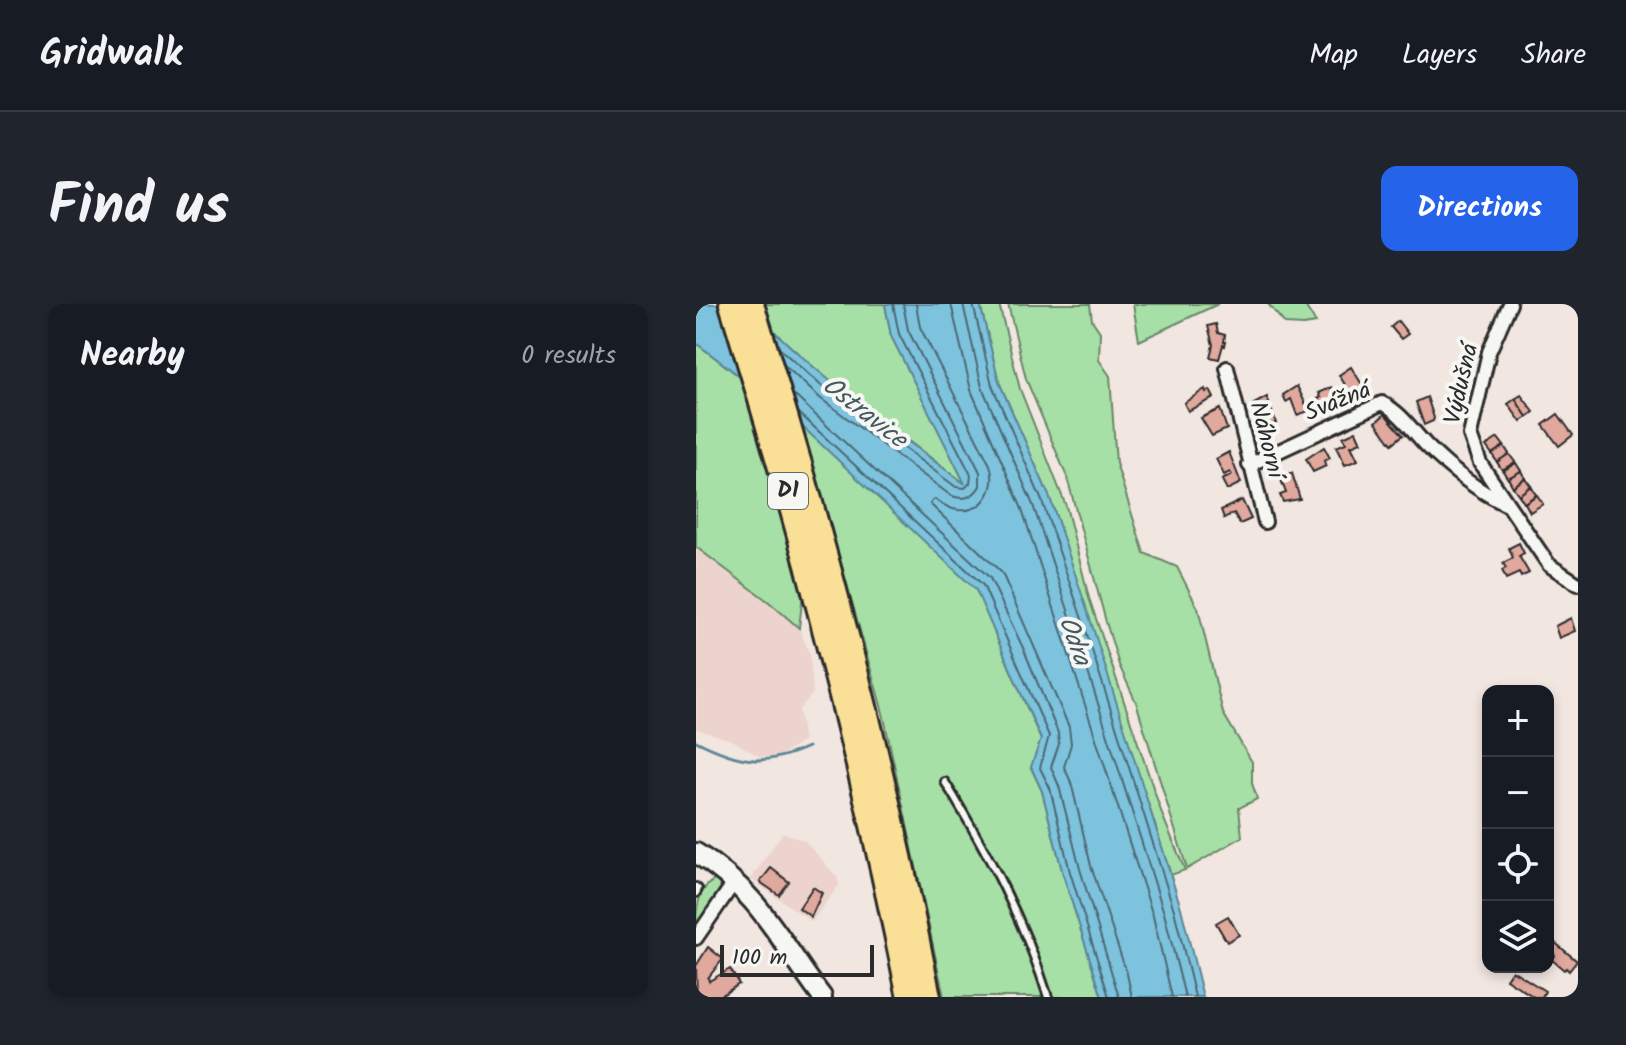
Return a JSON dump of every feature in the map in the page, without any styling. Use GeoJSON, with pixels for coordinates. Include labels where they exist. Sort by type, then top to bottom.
{"type":"FeatureCollection","features":[{"type":"Feature","properties":{"kind":"highway","name":"D1"},"geometry":{"type":"LineString","coordinates":[[731,304],[797,522],[839,680],[888,889],[909,997]]}},
{"type":"Feature","properties":{"kind":"highway","name":"D1"},"geometry":{"type":"LineString","coordinates":[[752,304],[822,539],[854,661],[907,881],[929,997]]}},
{"type":"Feature","properties":{"kind":"street","name":"Výdušná"},"geometry":{"type":"LineString","coordinates":[[1510,304],[1489,352],[1470,435],[1480,463],[1549,565],[1578,584]]}},
{"type":"Feature","properties":{"kind":"street","name":"Náhorní"},"geometry":{"type":"LineString","coordinates":[[1227,368],[1265,522]]}},
{"type":"Feature","properties":{"kind":"street","name":"Svážná"},"geometry":{"type":"LineString","coordinates":[[1249,465],[1382,403],[1394,409],[1429,448],[1483,493],[1508,505]]}},
{"type":"Feature","properties":{"kind":"street"},"geometry":{"type":"LineString","coordinates":[[696,853],[735,881],[773,924],[818,994]]}},
{"type":"Feature","properties":{"kind":"street"},"geometry":{"type":"LineString","coordinates":[[696,938],[735,881]]}},
{"type":"Feature","properties":{"kind":"lane"},"geometry":{"type":"LineString","coordinates":[[945,782],[970,822],[1018,916],[1048,997]]}},
{"type":"Feature","properties":{"kind":"shaded area"},"geometry":{"type":"Polygon","coordinates":[[[696,547],[799,628],[810,655],[813,693],[799,710],[804,741],[778,757],[760,757],[734,741],[696,729],[696,547]]]}},
{"type":"Feature","properties":{"kind":"shaded area"},"geometry":{"type":"Polygon","coordinates":[[[783,832],[805,841],[837,877],[839,885],[812,922],[751,879],[783,832]]]}},
{"type":"Feature","properties":{"kind":"green space"},"geometry":{"type":"Polygon","coordinates":[[[765,304],[885,304],[891,336],[967,485],[831,383],[774,332],[765,304]]]}},
{"type":"Feature","properties":{"kind":"green space"},"geometry":{"type":"Polygon","coordinates":[[[980,304],[999,304],[1020,389],[1066,506],[1089,598],[1163,817],[1185,870],[1171,875],[1050,498],[999,382],[980,304]]]}},
{"type":"Feature","properties":{"kind":"green space"},"geometry":{"type":"Polygon","coordinates":[[[1008,304],[1090,304],[1092,320],[1100,332],[1099,360],[1110,376],[1116,463],[1144,553],[1177,567],[1198,608],[1223,713],[1252,762],[1252,783],[1257,799],[1239,808],[1242,837],[1187,869],[1136,702],[1119,665],[1067,477],[1026,379],[1008,304]]]}},
{"type":"Feature","properties":{"kind":"green space"},"geometry":{"type":"Polygon","coordinates":[[[1133,304],[1218,304],[1139,341],[1133,304]]]}},
{"type":"Feature","properties":{"kind":"green space"},"geometry":{"type":"Polygon","coordinates":[[[1268,304],[1304,304],[1316,323],[1285,324],[1268,304]]]}},
{"type":"Feature","properties":{"kind":"green space"},"geometry":{"type":"Polygon","coordinates":[[[696,343],[740,377],[803,593],[799,628],[696,547],[696,343]]]}},
{"type":"Feature","properties":{"kind":"green space"},"geometry":{"type":"Polygon","coordinates":[[[803,427],[976,589],[1041,740],[1031,768],[1042,791],[1063,874],[1102,997],[944,997],[883,713],[803,427]]]}},
{"type":"Feature","properties":{"kind":"green space"},"geometry":{"type":"Polygon","coordinates":[[[716,879],[721,887],[696,929],[701,894],[716,879]]]}},
{"type":"Feature","properties":{"kind":"water"},"geometry":{"type":"Polygon","coordinates":[[[696,304],[747,304],[825,376],[965,484],[891,336],[885,304],[980,304],[999,382],[1050,498],[1093,628],[1181,908],[1203,997],[1102,997],[1063,874],[1042,791],[1031,767],[1041,739],[976,590],[788,413],[696,343],[696,304]]]}},
{"type":"Feature","properties":{"kind":"building"},"geometry":{"type":"Polygon","coordinates":[[[1398,321],[1408,334],[1401,339],[1391,327],[1398,321]]]}},
{"type":"Feature","properties":{"kind":"building"},"geometry":{"type":"Polygon","coordinates":[[[1216,324],[1218,333],[1225,335],[1226,342],[1219,359],[1210,357],[1213,345],[1208,326],[1216,324]]]}},
{"type":"Feature","properties":{"kind":"building"},"geometry":{"type":"Polygon","coordinates":[[[1351,367],[1363,386],[1353,393],[1359,402],[1355,405],[1339,375],[1351,367]]]}},
{"type":"Feature","properties":{"kind":"building"},"geometry":{"type":"Polygon","coordinates":[[[1297,386],[1309,411],[1297,415],[1291,399],[1286,402],[1283,395],[1297,386]]]}},
{"type":"Feature","properties":{"kind":"building"},"geometry":{"type":"Polygon","coordinates":[[[1332,387],[1337,397],[1328,401],[1331,408],[1322,412],[1316,400],[1321,397],[1319,393],[1332,387]]]}},
{"type":"Feature","properties":{"kind":"building"},"geometry":{"type":"Polygon","coordinates":[[[1205,389],[1206,392],[1210,390],[1214,398],[1188,411],[1184,403],[1205,389]]]}},
{"type":"Feature","properties":{"kind":"building"},"geometry":{"type":"Polygon","coordinates":[[[1521,395],[1534,412],[1527,417],[1515,399],[1521,395]]]}},
{"type":"Feature","properties":{"kind":"building"},"geometry":{"type":"Polygon","coordinates":[[[1267,397],[1276,423],[1264,427],[1259,410],[1254,412],[1252,405],[1267,397]]]}},
{"type":"Feature","properties":{"kind":"building"},"geometry":{"type":"Polygon","coordinates":[[[1427,397],[1434,418],[1424,425],[1416,402],[1427,397]]]}},
{"type":"Feature","properties":{"kind":"building"},"geometry":{"type":"Polygon","coordinates":[[[1515,399],[1527,417],[1521,422],[1508,404],[1515,399]]]}},
{"type":"Feature","properties":{"kind":"building"},"geometry":{"type":"Polygon","coordinates":[[[1220,409],[1227,429],[1212,436],[1201,418],[1220,409]]]}},
{"type":"Feature","properties":{"kind":"building"},"geometry":{"type":"Polygon","coordinates":[[[1385,414],[1403,435],[1392,444],[1376,422],[1385,414]]]}},
{"type":"Feature","properties":{"kind":"building"},"geometry":{"type":"Polygon","coordinates":[[[1558,414],[1573,435],[1559,446],[1543,425],[1558,414]]]}},
{"type":"Feature","properties":{"kind":"building"},"geometry":{"type":"Polygon","coordinates":[[[1356,431],[1361,442],[1351,446],[1358,460],[1345,465],[1336,447],[1346,443],[1343,437],[1356,431]]]}},
{"type":"Feature","properties":{"kind":"building"},"geometry":{"type":"Polygon","coordinates":[[[1498,438],[1504,446],[1492,454],[1486,446],[1498,438]]]}},
{"type":"Feature","properties":{"kind":"building"},"geometry":{"type":"Polygon","coordinates":[[[1504,446],[1509,454],[1497,462],[1492,454],[1504,446]]]}},
{"type":"Feature","properties":{"kind":"building"},"geometry":{"type":"Polygon","coordinates":[[[1324,447],[1330,458],[1324,461],[1326,466],[1313,472],[1306,459],[1324,447]]]}},
{"type":"Feature","properties":{"kind":"building"},"geometry":{"type":"Polygon","coordinates":[[[1229,452],[1241,483],[1227,490],[1222,480],[1232,475],[1230,472],[1224,475],[1216,459],[1229,452]]]}},
{"type":"Feature","properties":{"kind":"building"},"geometry":{"type":"Polygon","coordinates":[[[1509,454],[1515,462],[1502,470],[1497,462],[1509,454]]]}},
{"type":"Feature","properties":{"kind":"building"},"geometry":{"type":"Polygon","coordinates":[[[1516,463],[1521,471],[1508,479],[1503,471],[1516,463]]]}},
{"type":"Feature","properties":{"kind":"building"},"geometry":{"type":"Polygon","coordinates":[[[1521,471],[1525,478],[1513,487],[1508,478],[1521,471]]]}},
{"type":"Feature","properties":{"kind":"building"},"geometry":{"type":"Polygon","coordinates":[[[1292,473],[1300,499],[1283,502],[1280,495],[1286,493],[1280,477],[1292,473]]]}},
{"type":"Feature","properties":{"kind":"building"},"geometry":{"type":"Polygon","coordinates":[[[1525,478],[1531,486],[1519,495],[1513,487],[1525,478]]]}},
{"type":"Feature","properties":{"kind":"building"},"geometry":{"type":"Polygon","coordinates":[[[1531,486],[1536,495],[1524,503],[1519,495],[1531,486]]]}},
{"type":"Feature","properties":{"kind":"building"},"geometry":{"type":"Polygon","coordinates":[[[1537,495],[1543,504],[1530,512],[1525,503],[1537,495]]]}},
{"type":"Feature","properties":{"kind":"building"},"geometry":{"type":"Polygon","coordinates":[[[1242,500],[1251,519],[1240,524],[1234,513],[1224,518],[1221,510],[1242,500]]]}},
{"type":"Feature","properties":{"kind":"building"},"geometry":{"type":"Polygon","coordinates":[[[1519,543],[1524,553],[1519,556],[1529,573],[1521,577],[1519,573],[1506,579],[1503,563],[1513,558],[1509,548],[1519,543]]]}},
{"type":"Feature","properties":{"kind":"building"},"geometry":{"type":"Polygon","coordinates":[[[1571,618],[1575,631],[1559,638],[1555,626],[1571,618]]]}},
{"type":"Feature","properties":{"kind":"building"},"geometry":{"type":"Polygon","coordinates":[[[771,868],[789,882],[779,895],[760,882],[771,868]]]}},
{"type":"Feature","properties":{"kind":"building"},"geometry":{"type":"Polygon","coordinates":[[[813,887],[822,893],[811,917],[799,908],[813,887]]]}},
{"type":"Feature","properties":{"kind":"building"},"geometry":{"type":"Polygon","coordinates":[[[1228,916],[1239,935],[1227,942],[1216,923],[1228,916]]]}},
{"type":"Feature","properties":{"kind":"building"},"geometry":{"type":"Polygon","coordinates":[[[1554,942],[1577,961],[1569,971],[1564,970],[1554,962],[1554,942]]]}},
{"type":"Feature","properties":{"kind":"building"},"geometry":{"type":"Polygon","coordinates":[[[708,947],[723,959],[708,978],[709,981],[730,969],[739,984],[719,997],[697,997],[696,966],[708,947]]]}},
{"type":"Feature","properties":{"kind":"building"},"geometry":{"type":"Polygon","coordinates":[[[1510,973],[1517,973],[1545,991],[1542,997],[1534,997],[1506,979],[1510,973]]]}},
{"type":"Feature","properties":{"kind":"waterway"},"geometry":{"type":"LineString","coordinates":[[696,741],[726,754],[752,760],[778,758],[808,747]]}},
{"type":"Feature","properties":{"kind":"water label","name":"Ostravice"},"geometry":{"type":"Point","coordinates":[864,413]}},
{"type":"Feature","properties":{"kind":"water label","name":"Odra"},"geometry":{"type":"Point","coordinates":[1074,641]}}]}
